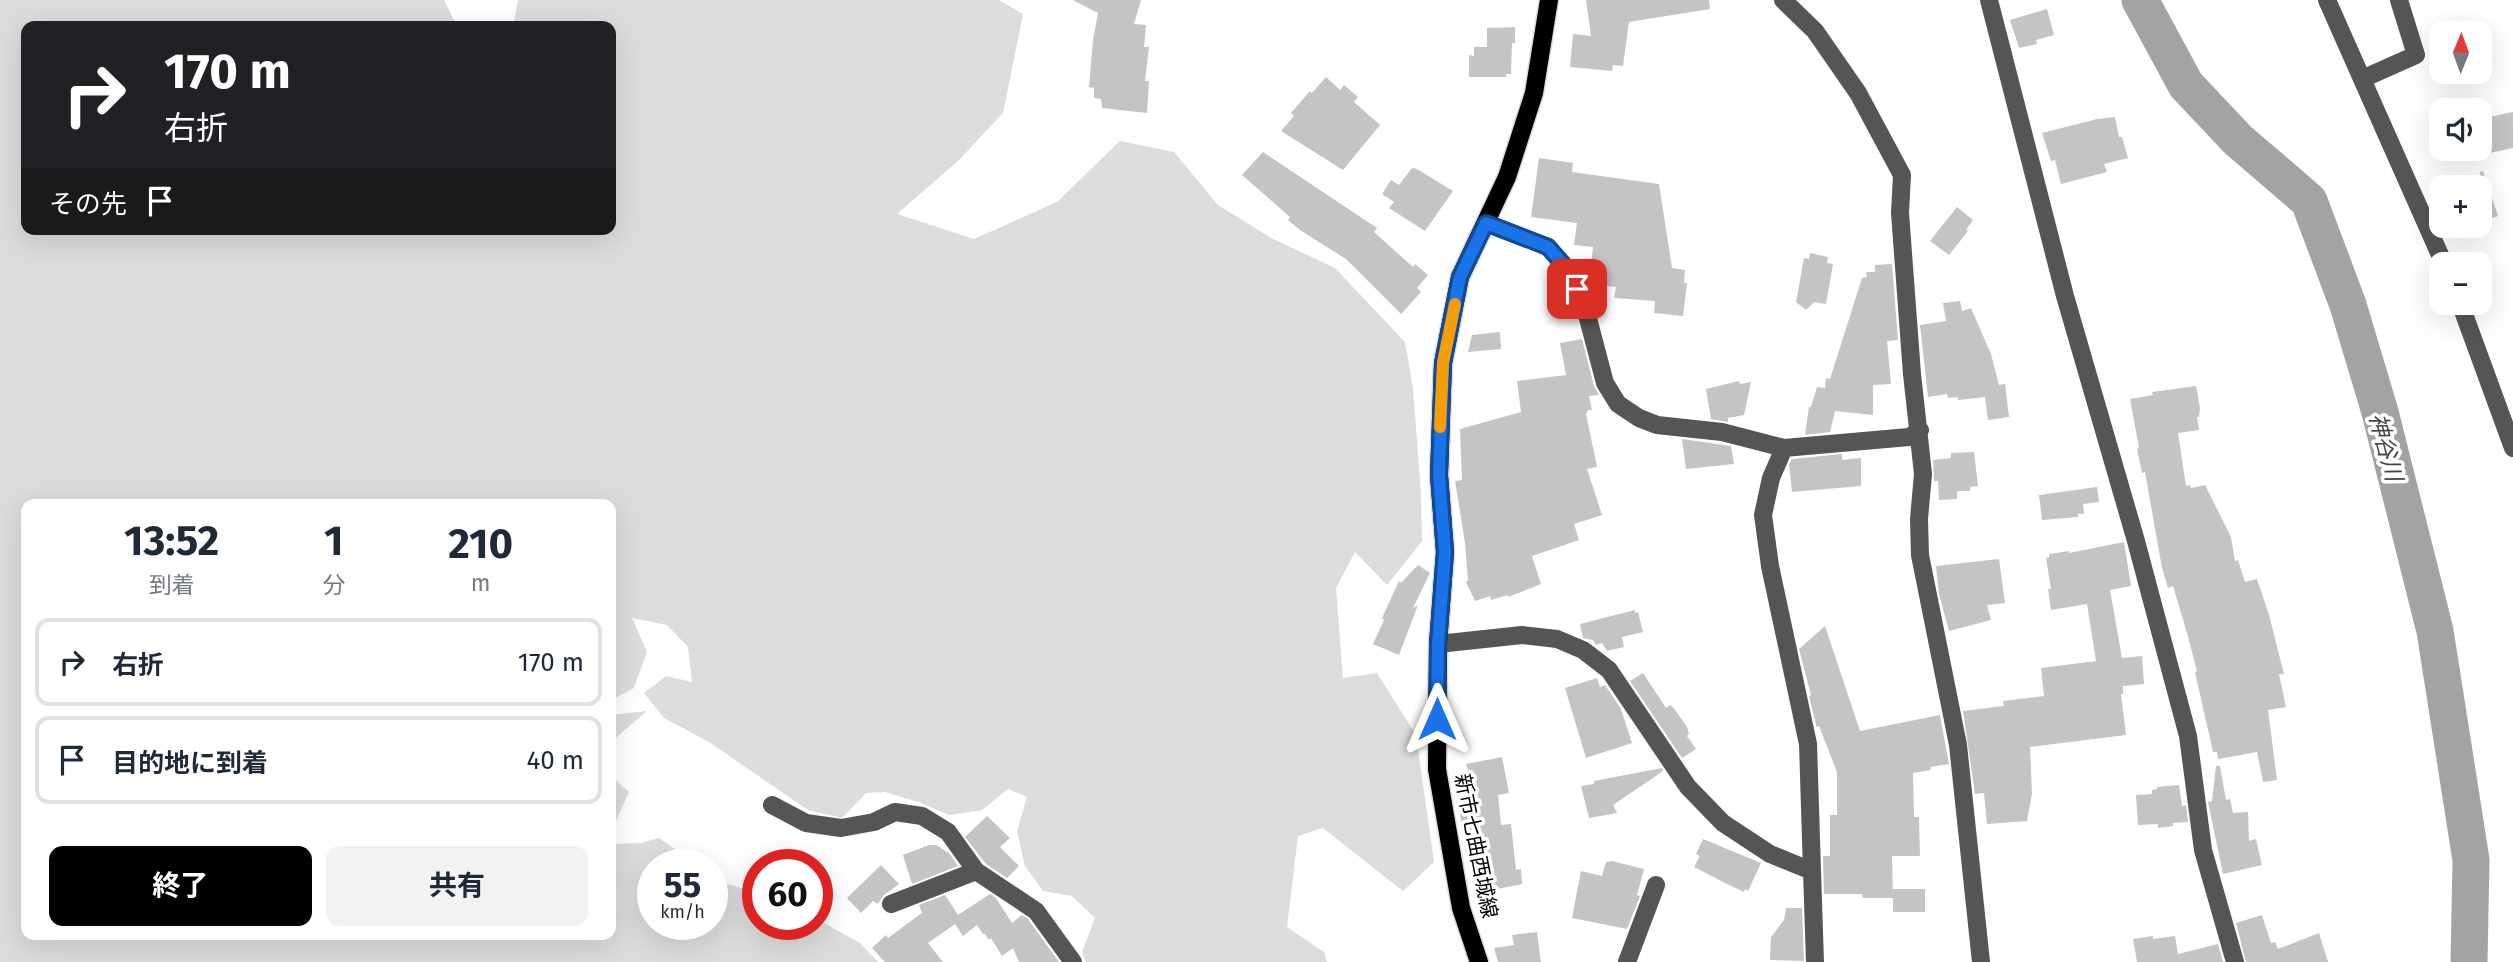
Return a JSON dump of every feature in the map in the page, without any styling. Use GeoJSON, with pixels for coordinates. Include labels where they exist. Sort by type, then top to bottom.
{"type":"FeatureCollection","features":[{"type":"Feature","properties":{"kind":"main road","name":"新市七曲西城線"},"geometry":{"type":"LineString","coordinates":[[1479,962],[1461,908],[1437,769],[1438,644],[1445,552],[1439,475],[1443,363],[1460,277],[1507,177],[1534,93],[1549,0]]}},
{"type":"Feature","properties":{"kind":"street"},"geometry":{"type":"LineString","coordinates":[[1783,0],[1815,31],[1858,93],[1902,175],[1900,213],[1912,374],[1923,474],[1919,519],[1920,555],[1958,745],[1981,962]]}},
{"type":"Feature","properties":{"kind":"street"},"geometry":{"type":"LineString","coordinates":[[1989,0],[2065,296],[2136,541],[2184,723],[2203,850],[2235,962]]}},
{"type":"Feature","properties":{"kind":"street"},"geometry":{"type":"LineString","coordinates":[[2327,0],[2439,252]]}},
{"type":"Feature","properties":{"kind":"street"},"geometry":{"type":"LineString","coordinates":[[2362,79],[2416,55],[2399,0]]}},
{"type":"Feature","properties":{"kind":"street"},"geometry":{"type":"LineString","coordinates":[[1486,223],[1548,247],[1569,271],[1585,307],[1605,383],[1618,404],[1639,418],[1657,425],[1722,432],[1784,448],[1909,437],[1920,430]]}},
{"type":"Feature","properties":{"kind":"street"},"geometry":{"type":"LineString","coordinates":[[2464,315],[2513,448]]}},
{"type":"Feature","properties":{"kind":"street"},"geometry":{"type":"LineString","coordinates":[[1784,448],[1771,478],[1763,515],[1770,566],[1808,744],[1815,962]]}},
{"type":"Feature","properties":{"kind":"street"},"geometry":{"type":"LineString","coordinates":[[1438,644],[1522,635],[1557,639],[1583,650],[1609,670],[1688,787],[1723,823],[1770,854],[1812,871]]}},
{"type":"Feature","properties":{"kind":"street"},"geometry":{"type":"LineString","coordinates":[[772,805],[806,822],[841,828],[874,822],[895,812],[922,816],[948,832],[976,870],[1036,911],[1073,962]]}},
{"type":"Feature","properties":{"kind":"street"},"geometry":{"type":"LineString","coordinates":[[891,904],[976,870]]}},
{"type":"Feature","properties":{"kind":"street"},"geometry":{"type":"LineString","coordinates":[[1627,962],[1657,886]]}},
{"type":"Feature","properties":{"kind":"shaded area"},"geometry":{"type":"Polygon","coordinates":[[[0,0],[444,0],[454,21],[21,21],[21,235],[616,235],[616,21],[514,21],[518,0],[999,0],[1023,14],[1003,113],[958,161],[897,214],[974,239],[1057,202],[1120,141],[1174,152],[1218,205],[1273,239],[1335,268],[1405,342],[1413,388],[1422,541],[1387,585],[1355,552],[1336,588],[1343,678],[1377,673],[1416,735],[1434,862],[1403,891],[1323,828],[1298,836],[1287,927],[1324,952],[1327,962],[1086,962],[1082,952],[1095,918],[1072,896],[1043,891],[1025,866],[1017,831],[1027,797],[1008,789],[982,810],[949,815],[885,792],[866,793],[842,818],[808,810],[709,742],[664,718],[644,693],[666,676],[692,682],[688,647],[667,625],[632,618],[647,652],[634,688],[616,697],[616,499],[21,499],[21,940],[616,940],[616,844],[641,843],[659,838],[675,849],[637,849],[637,940],[728,940],[728,884],[742,888],[742,940],[833,940],[833,928],[860,943],[878,962],[0,962],[0,0]]]}},
{"type":"Feature","properties":{"kind":"shaded area"},"geometry":{"type":"Polygon","coordinates":[[[647,711],[616,738],[616,714],[647,711]]]}},
{"type":"Feature","properties":{"kind":"shaded area"},"geometry":{"type":"Polygon","coordinates":[[[616,780],[629,792],[616,821],[616,780]]]}},
{"type":"Feature","properties":{"kind":"building"},"geometry":{"type":"Polygon","coordinates":[[[1073,0],[1141,0],[1134,24],[1146,25],[1144,47],[1149,47],[1145,81],[1149,81],[1147,113],[1102,108],[1101,99],[1094,98],[1094,88],[1089,87],[1098,13],[1073,0]]]}},
{"type":"Feature","properties":{"kind":"building"},"geometry":{"type":"Polygon","coordinates":[[[1586,0],[1709,0],[1710,9],[1629,22],[1623,66],[1613,65],[1612,71],[1570,67],[1573,34],[1591,36],[1586,0]]]}},
{"type":"Feature","properties":{"kind":"building"},"geometry":{"type":"Polygon","coordinates":[[[2047,9],[2054,35],[2036,40],[2037,44],[2019,48],[2010,20],[2047,9]]]}},
{"type":"Feature","properties":{"kind":"building"},"geometry":{"type":"Polygon","coordinates":[[[1515,27],[1511,74],[1506,74],[1506,77],[1469,77],[1469,55],[1474,56],[1474,47],[1487,47],[1487,28],[1515,27]]]}},
{"type":"Feature","properties":{"kind":"building"},"geometry":{"type":"Polygon","coordinates":[[[1326,77],[1340,90],[1344,85],[1358,97],[1354,102],[1380,125],[1343,170],[1281,131],[1294,116],[1291,113],[1326,77]]]}},
{"type":"Feature","properties":{"kind":"building"},"geometry":{"type":"Polygon","coordinates":[[[2513,112],[2513,148],[2492,152],[2492,116],[2513,112]]]}},
{"type":"Feature","properties":{"kind":"building"},"geometry":{"type":"Polygon","coordinates":[[[2115,117],[2119,137],[2122,137],[2128,158],[2104,164],[2107,172],[2061,184],[2055,160],[2051,161],[2042,133],[2115,117]]]}},
{"type":"Feature","properties":{"kind":"building"},"geometry":{"type":"Polygon","coordinates":[[[1263,152],[1377,228],[1374,232],[1413,267],[1415,264],[1428,275],[1417,288],[1421,292],[1401,314],[1346,259],[1300,230],[1288,220],[1290,217],[1242,175],[1263,152]]]}},
{"type":"Feature","properties":{"kind":"building"},"geometry":{"type":"Polygon","coordinates":[[[1539,158],[1573,163],[1572,172],[1659,184],[1672,268],[1685,270],[1684,283],[1687,283],[1683,316],[1654,313],[1655,301],[1614,298],[1616,287],[1589,284],[1593,247],[1574,245],[1577,223],[1531,217],[1539,158]]]}},
{"type":"Feature","properties":{"kind":"building"},"geometry":{"type":"Polygon","coordinates":[[[1412,168],[1453,191],[1425,231],[1389,208],[1394,202],[1382,194],[1391,180],[1399,185],[1412,168]]]}},
{"type":"Feature","properties":{"kind":"building"},"geometry":{"type":"Polygon","coordinates":[[[2492,198],[2498,216],[2492,218],[2492,198]]]}},
{"type":"Feature","properties":{"kind":"building"},"geometry":{"type":"Polygon","coordinates":[[[1957,207],[1973,220],[1949,255],[1930,241],[1957,207]]]}},
{"type":"Feature","properties":{"kind":"building"},"geometry":{"type":"Polygon","coordinates":[[[1810,253],[1828,257],[1827,263],[1833,264],[1826,304],[1814,302],[1806,310],[1796,302],[1804,258],[1809,259],[1810,253]]]}},
{"type":"Feature","properties":{"kind":"building"},"geometry":{"type":"Polygon","coordinates":[[[1892,264],[1898,340],[1887,341],[1891,384],[1873,385],[1873,415],[1835,411],[1830,432],[1805,435],[1809,407],[1817,387],[1825,388],[1826,378],[1830,379],[1862,278],[1867,277],[1866,272],[1875,272],[1875,265],[1892,264]]]}},
{"type":"Feature","properties":{"kind":"building"},"geometry":{"type":"Polygon","coordinates":[[[1960,301],[1962,311],[1971,308],[1991,354],[1999,385],[2005,384],[2009,417],[1988,420],[1985,397],[1958,400],[1958,397],[1948,398],[1947,394],[1928,397],[1920,325],[1946,321],[1943,303],[1960,301]]]}},
{"type":"Feature","properties":{"kind":"building"},"geometry":{"type":"Polygon","coordinates":[[[1500,332],[1501,349],[1468,352],[1472,335],[1500,332]]]}},
{"type":"Feature","properties":{"kind":"building"},"geometry":{"type":"Polygon","coordinates":[[[1582,339],[1594,386],[1599,395],[1589,396],[1592,410],[1588,410],[1586,414],[1597,467],[1587,469],[1602,515],[1574,524],[1579,540],[1532,556],[1541,584],[1508,597],[1491,600],[1490,596],[1475,601],[1466,582],[1465,543],[1455,481],[1462,480],[1460,429],[1521,412],[1517,381],[1566,375],[1560,343],[1582,339]]]}},
{"type":"Feature","properties":{"kind":"building"},"geometry":{"type":"Polygon","coordinates":[[[1739,381],[1740,384],[1751,382],[1744,415],[1728,418],[1728,422],[1711,419],[1706,389],[1739,381]]]}},
{"type":"Feature","properties":{"kind":"building"},"geometry":{"type":"Polygon","coordinates":[[[2196,386],[2200,408],[2197,417],[2199,430],[2178,433],[2186,486],[2190,485],[2191,488],[2205,485],[2231,537],[2235,561],[2238,560],[2245,582],[2257,579],[2269,615],[2284,674],[2279,674],[2286,707],[2268,710],[2277,780],[2263,782],[2257,752],[2218,759],[2217,752],[2213,752],[2187,633],[2173,586],[2168,588],[2162,568],[2145,472],[2142,473],[2137,449],[2139,448],[2130,399],[2153,395],[2152,392],[2196,386]]]}},
{"type":"Feature","properties":{"kind":"building"},"geometry":{"type":"Polygon","coordinates":[[[1682,439],[1731,446],[1734,464],[1686,469],[1682,439]]]}},
{"type":"Feature","properties":{"kind":"building"},"geometry":{"type":"Polygon","coordinates":[[[1974,452],[1978,486],[1970,487],[1970,491],[1957,491],[1957,499],[1939,500],[1938,481],[1934,481],[1933,460],[1951,458],[1951,453],[1974,452]]]}},
{"type":"Feature","properties":{"kind":"building"},"geometry":{"type":"Polygon","coordinates":[[[1842,454],[1842,460],[1861,458],[1861,486],[1792,492],[1789,464],[1792,459],[1842,454]]]}},
{"type":"Feature","properties":{"kind":"building"},"geometry":{"type":"Polygon","coordinates":[[[2097,487],[2099,502],[2083,504],[2084,514],[2078,514],[2078,517],[2042,520],[2039,495],[2097,487]]]}},
{"type":"Feature","properties":{"kind":"building"},"geometry":{"type":"Polygon","coordinates":[[[2124,542],[2131,586],[2110,590],[2122,658],[2142,656],[2144,684],[2123,686],[2121,694],[2126,735],[2030,747],[2032,794],[2027,821],[1987,824],[1984,793],[1975,794],[1963,711],[2004,706],[2003,701],[2044,696],[2041,668],[2096,661],[2087,604],[2051,610],[2046,558],[2049,554],[2069,553],[2124,542]]]}},
{"type":"Feature","properties":{"kind":"building"},"geometry":{"type":"Polygon","coordinates":[[[1999,559],[2005,603],[1987,605],[1991,620],[1949,631],[1939,594],[1936,566],[1999,559]]]}},
{"type":"Feature","properties":{"kind":"building"},"geometry":{"type":"Polygon","coordinates":[[[1418,565],[1430,573],[1413,608],[1418,605],[1399,655],[1373,644],[1399,581],[1401,583],[1418,565]]]}},
{"type":"Feature","properties":{"kind":"building"},"geometry":{"type":"Polygon","coordinates":[[[1635,610],[1635,613],[1638,612],[1643,632],[1622,637],[1624,647],[1607,651],[1602,643],[1596,645],[1593,640],[1583,638],[1580,624],[1635,610]]]}},
{"type":"Feature","properties":{"kind":"building"},"geometry":{"type":"Polygon","coordinates":[[[1825,626],[1860,731],[1940,715],[1949,764],[1913,773],[1914,817],[1919,817],[1920,856],[1892,856],[1893,898],[1863,898],[1862,894],[1824,894],[1823,856],[1830,856],[1830,815],[1837,815],[1837,772],[1819,726],[1816,727],[1799,649],[1825,626]]]}},
{"type":"Feature","properties":{"kind":"building"},"geometry":{"type":"Polygon","coordinates":[[[1643,673],[1666,708],[1670,705],[1673,707],[1687,727],[1687,736],[1696,749],[1682,758],[1630,681],[1643,673]]]}},
{"type":"Feature","properties":{"kind":"building"},"geometry":{"type":"Polygon","coordinates":[[[1597,678],[1600,687],[1605,685],[1621,709],[1632,743],[1586,758],[1565,688],[1597,678]]]}},
{"type":"Feature","properties":{"kind":"building"},"geometry":{"type":"Polygon","coordinates":[[[1502,757],[1509,793],[1498,795],[1501,825],[1511,824],[1516,870],[1521,869],[1522,884],[1477,893],[1470,852],[1466,853],[1454,776],[1468,770],[1466,764],[1502,757]]]}},
{"type":"Feature","properties":{"kind":"building"},"geometry":{"type":"Polygon","coordinates":[[[2216,766],[2220,766],[2226,800],[2230,799],[2233,813],[2248,812],[2249,841],[2256,839],[2262,865],[2223,874],[2208,802],[2212,801],[2216,766]]]}},
{"type":"Feature","properties":{"kind":"building"},"geometry":{"type":"Polygon","coordinates":[[[1662,768],[1663,771],[1613,805],[1617,813],[1589,818],[1581,786],[1662,768]]]}},
{"type":"Feature","properties":{"kind":"building"},"geometry":{"type":"Polygon","coordinates":[[[2179,785],[2188,822],[2158,828],[2158,824],[2138,825],[2136,795],[2152,794],[2152,790],[2157,787],[2179,785]]]}},
{"type":"Feature","properties":{"kind":"building"},"geometry":{"type":"Polygon","coordinates":[[[987,816],[1010,838],[1000,847],[1019,866],[1007,878],[986,864],[965,837],[987,816]]]}},
{"type":"Feature","properties":{"kind":"building"},"geometry":{"type":"Polygon","coordinates":[[[1703,839],[1761,863],[1748,891],[1745,889],[1744,892],[1694,867],[1700,856],[1696,854],[1703,839]]]}},
{"type":"Feature","properties":{"kind":"building"},"geometry":{"type":"Polygon","coordinates":[[[936,845],[949,853],[958,866],[912,884],[903,855],[936,845]]]}},
{"type":"Feature","properties":{"kind":"building"},"geometry":{"type":"Polygon","coordinates":[[[1606,862],[1644,869],[1637,895],[1640,896],[1627,929],[1572,918],[1581,871],[1602,876],[1606,862]]]}},
{"type":"Feature","properties":{"kind":"building"},"geometry":{"type":"Polygon","coordinates":[[[881,865],[899,884],[883,896],[878,904],[873,901],[861,913],[847,898],[881,865]]]}},
{"type":"Feature","properties":{"kind":"building"},"geometry":{"type":"Polygon","coordinates":[[[1893,889],[1925,889],[1925,912],[1893,912],[1893,889]]]}},
{"type":"Feature","properties":{"kind":"building"},"geometry":{"type":"Polygon","coordinates":[[[990,894],[996,898],[1012,923],[1022,915],[1028,919],[1059,962],[1019,962],[1013,948],[1002,956],[991,938],[989,940],[977,925],[963,936],[955,924],[928,943],[943,962],[885,962],[872,948],[886,935],[888,938],[922,913],[919,905],[945,895],[958,915],[990,894]]]}},
{"type":"Feature","properties":{"kind":"building"},"geometry":{"type":"Polygon","coordinates":[[[1786,908],[1802,908],[1804,961],[1770,960],[1771,937],[1784,920],[1786,908]]]}},
{"type":"Feature","properties":{"kind":"building"},"geometry":{"type":"Polygon","coordinates":[[[2262,915],[2271,943],[2275,942],[2278,949],[2319,933],[2328,962],[2246,962],[2236,923],[2262,915]]]}},
{"type":"Feature","properties":{"kind":"building"},"geometry":{"type":"Polygon","coordinates":[[[1537,932],[1541,962],[1498,962],[1494,948],[1514,945],[1512,935],[1537,932]]]}},
{"type":"Feature","properties":{"kind":"building"},"geometry":{"type":"Polygon","coordinates":[[[2153,936],[2153,939],[2175,936],[2178,954],[2218,944],[2223,962],[2137,962],[2133,939],[2153,936]]]}},
{"type":"Feature","properties":{"kind":"waterway","name":"神谷川"},"geometry":{"type":"LineString","coordinates":[[2140,0],[2186,85],[2238,140],[2309,201],[2348,305],[2380,412],[2435,631],[2471,860],[2469,962]]}},
{"type":"Feature","properties":{"kind":"slow traffic"},"geometry":{"type":"LineString","coordinates":[[1440,427],[1443,363],[1455,304]]}},
{"type":"Feature","properties":{"kind":"route"},"geometry":{"type":"LineString","coordinates":[[1437,719],[1438,644],[1445,552],[1439,475],[1440,416],[1443,363],[1460,277],[1486,223],[1548,247],[1569,271],[1577,289]]}}]}
